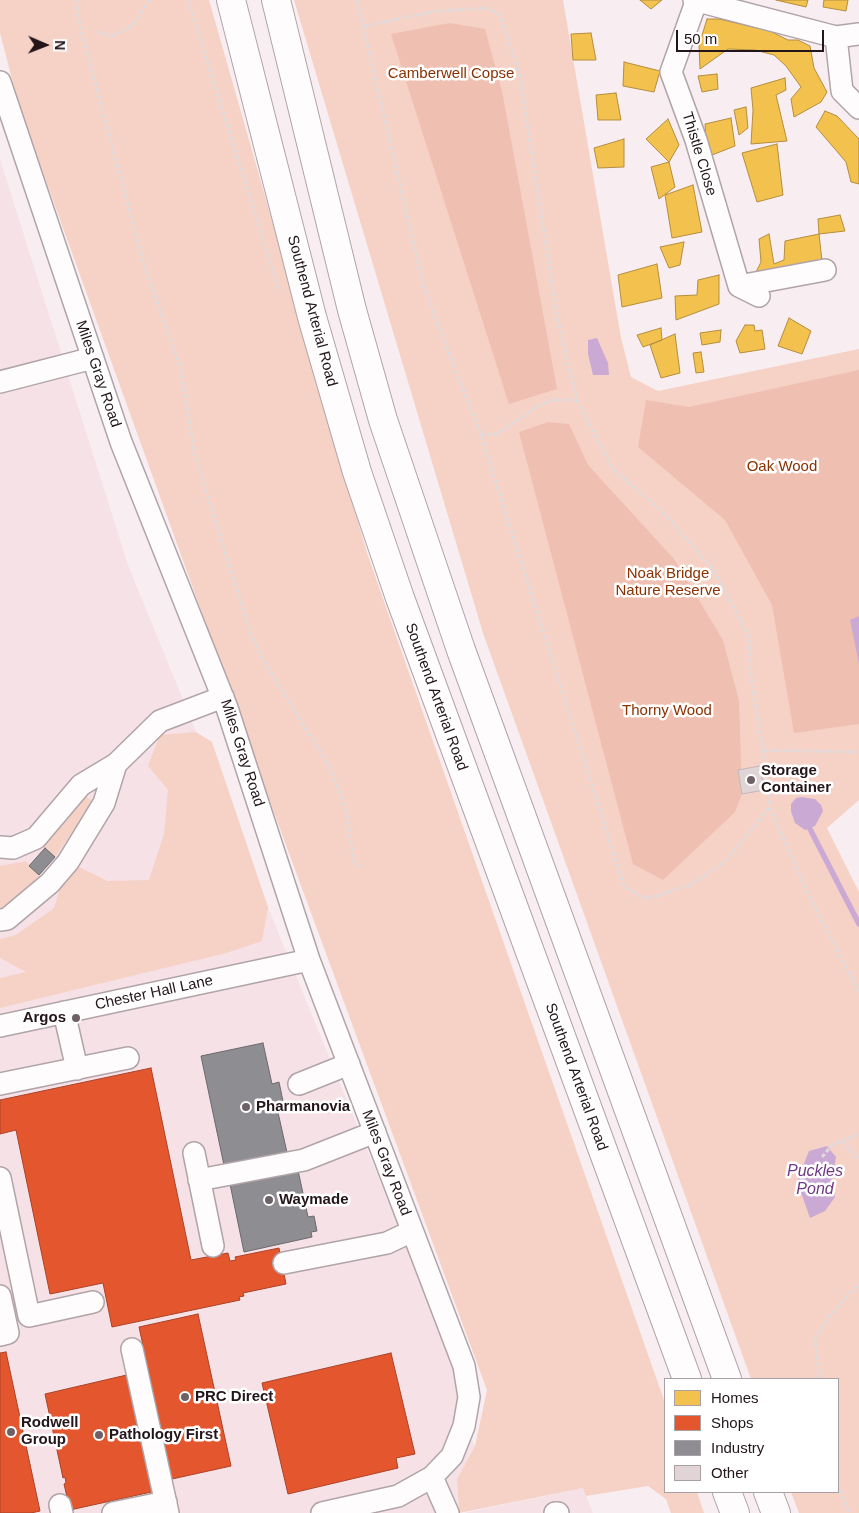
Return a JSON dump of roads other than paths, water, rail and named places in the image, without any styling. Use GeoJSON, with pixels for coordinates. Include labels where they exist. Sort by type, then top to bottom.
{"type":"FeatureCollection","features":[{"type":"Feature","properties":{"kind":"highway","name":"Southend Arterial Road"},"geometry":{"type":"LineString","coordinates":[[231,0],[312,317],[360,481],[400,598],[687,1378]]}},
{"type":"Feature","properties":{"kind":"highway"},"geometry":{"type":"LineString","coordinates":[[276,0],[352,310],[383,420],[461,650],[728,1378]]}},
{"type":"Feature","properties":{"kind":"highway"},"geometry":{"type":"LineString","coordinates":[[727,1493],[735,1513]]}},
{"type":"Feature","properties":{"kind":"highway"},"geometry":{"type":"LineString","coordinates":[[768,1493],[776,1513]]}},
{"type":"Feature","properties":{"kind":"street"},"geometry":{"type":"LineString","coordinates":[[695,1],[836,36],[859,34]]}},
{"type":"Feature","properties":{"kind":"street","name":"Thistle Close"},"geometry":{"type":"LineString","coordinates":[[695,1],[671,72],[696,140],[738,286]]}},
{"type":"Feature","properties":{"kind":"street"},"geometry":{"type":"LineString","coordinates":[[836,36],[842,91],[859,108]]}},
{"type":"Feature","properties":{"kind":"street","name":"Miles Gray Road"},"geometry":{"type":"LineString","coordinates":[[2,91],[121,442],[223,697],[309,960],[464,1366],[469,1397],[464,1426],[452,1456],[432,1477],[398,1496],[324,1513]]}},
{"type":"Feature","properties":{"kind":"street"},"geometry":{"type":"LineString","coordinates":[[738,286],[825,270]]}},
{"type":"Feature","properties":{"kind":"street"},"geometry":{"type":"LineString","coordinates":[[738,286],[759,296]]}},
{"type":"Feature","properties":{"kind":"street"},"geometry":{"type":"LineString","coordinates":[[0,382],[92,358]]}},
{"type":"Feature","properties":{"kind":"street"},"geometry":{"type":"LineString","coordinates":[[0,847],[13,848],[36,838],[82,785],[116,764],[160,721],[223,697]]}},
{"type":"Feature","properties":{"kind":"street"},"geometry":{"type":"LineString","coordinates":[[0,920],[7,919],[50,883],[68,862],[104,803],[116,764]]}},
{"type":"Feature","properties":{"kind":"street","name":"Chester Hall Lane"},"geometry":{"type":"LineString","coordinates":[[0,1026],[309,960]]}},
{"type":"Feature","properties":{"kind":"street"},"geometry":{"type":"LineString","coordinates":[[64,1012],[77,1068]]}},
{"type":"Feature","properties":{"kind":"street"},"geometry":{"type":"LineString","coordinates":[[0,1084],[128,1058]]}},
{"type":"Feature","properties":{"kind":"street"},"geometry":{"type":"LineString","coordinates":[[299,1084],[349,1064]]}},
{"type":"Feature","properties":{"kind":"street"},"geometry":{"type":"LineString","coordinates":[[200,1180],[304,1160],[375,1132]]}},
{"type":"Feature","properties":{"kind":"street"},"geometry":{"type":"LineString","coordinates":[[194,1153],[213,1246]]}},
{"type":"Feature","properties":{"kind":"street"},"geometry":{"type":"LineString","coordinates":[[0,1178],[29,1316],[93,1302]]}},
{"type":"Feature","properties":{"kind":"street"},"geometry":{"type":"LineString","coordinates":[[284,1263],[387,1243],[412,1230]]}},
{"type":"Feature","properties":{"kind":"street"},"geometry":{"type":"LineString","coordinates":[[0,1296],[8,1333],[0,1335]]}},
{"type":"Feature","properties":{"kind":"street"},"geometry":{"type":"LineString","coordinates":[[113,1513],[167,1508],[132,1349]]}},
{"type":"Feature","properties":{"kind":"street"},"geometry":{"type":"LineString","coordinates":[[432,1477],[448,1513]]}},
{"type":"Feature","properties":{"kind":"water"},"geometry":{"type":"Polygon","coordinates":[[[597,338],[608,363],[609,375],[593,375],[588,354],[588,340],[597,338]]]}},
{"type":"Feature","properties":{"kind":"water"},"geometry":{"type":"Polygon","coordinates":[[[859,616],[859,664],[850,620],[859,616]]]}},
{"type":"Feature","properties":{"kind":"water"},"geometry":{"type":"Polygon","coordinates":[[[796,798],[815,799],[821,805],[823,811],[815,826],[805,830],[795,823],[791,811],[791,804],[796,798]]]}},
{"type":"Feature","properties":{"kind":"water","name":"Puckles Pond"},"geometry":{"type":"Polygon","coordinates":[[[827,1146],[836,1157],[832,1180],[835,1197],[825,1211],[810,1218],[797,1181],[809,1151],[827,1146]]]}},
{"type":"Feature","properties":{"kind":"waterway"},"geometry":{"type":"LineString","coordinates":[[810,829],[859,924]]}},
{"type":"Feature","properties":{"kind":"place","name":"Storage Container"},"geometry":{"type":"Point","coordinates":[751,780]}},
{"type":"Feature","properties":{"kind":"place","name":"Argos"},"geometry":{"type":"Point","coordinates":[76,1018]}},
{"type":"Feature","properties":{"kind":"place","name":"Pharmanovia"},"geometry":{"type":"Point","coordinates":[246,1107]}},
{"type":"Feature","properties":{"kind":"place","name":"Waymade"},"geometry":{"type":"Point","coordinates":[269,1200]}},
{"type":"Feature","properties":{"kind":"place","name":"PRC Direct"},"geometry":{"type":"Point","coordinates":[185,1397]}},
{"type":"Feature","properties":{"kind":"place","name":"Rodwell Group"},"geometry":{"type":"Point","coordinates":[11,1432]}},
{"type":"Feature","properties":{"kind":"place","name":"Pathology First"},"geometry":{"type":"Point","coordinates":[99,1435]}},
{"type":"Feature","properties":{"kind":"park label","name":"Camberwell Copse"},"geometry":{"type":"Point","coordinates":[451,74]}},
{"type":"Feature","properties":{"kind":"park label","name":"Oak Wood"},"geometry":{"type":"Point","coordinates":[782,467]}},
{"type":"Feature","properties":{"kind":"park label","name":"Noak Bridge Nature Reserve"},"geometry":{"type":"Point","coordinates":[668,582]}},
{"type":"Feature","properties":{"kind":"park label","name":"Thorny Wood"},"geometry":{"type":"Point","coordinates":[667,711]}}]}
